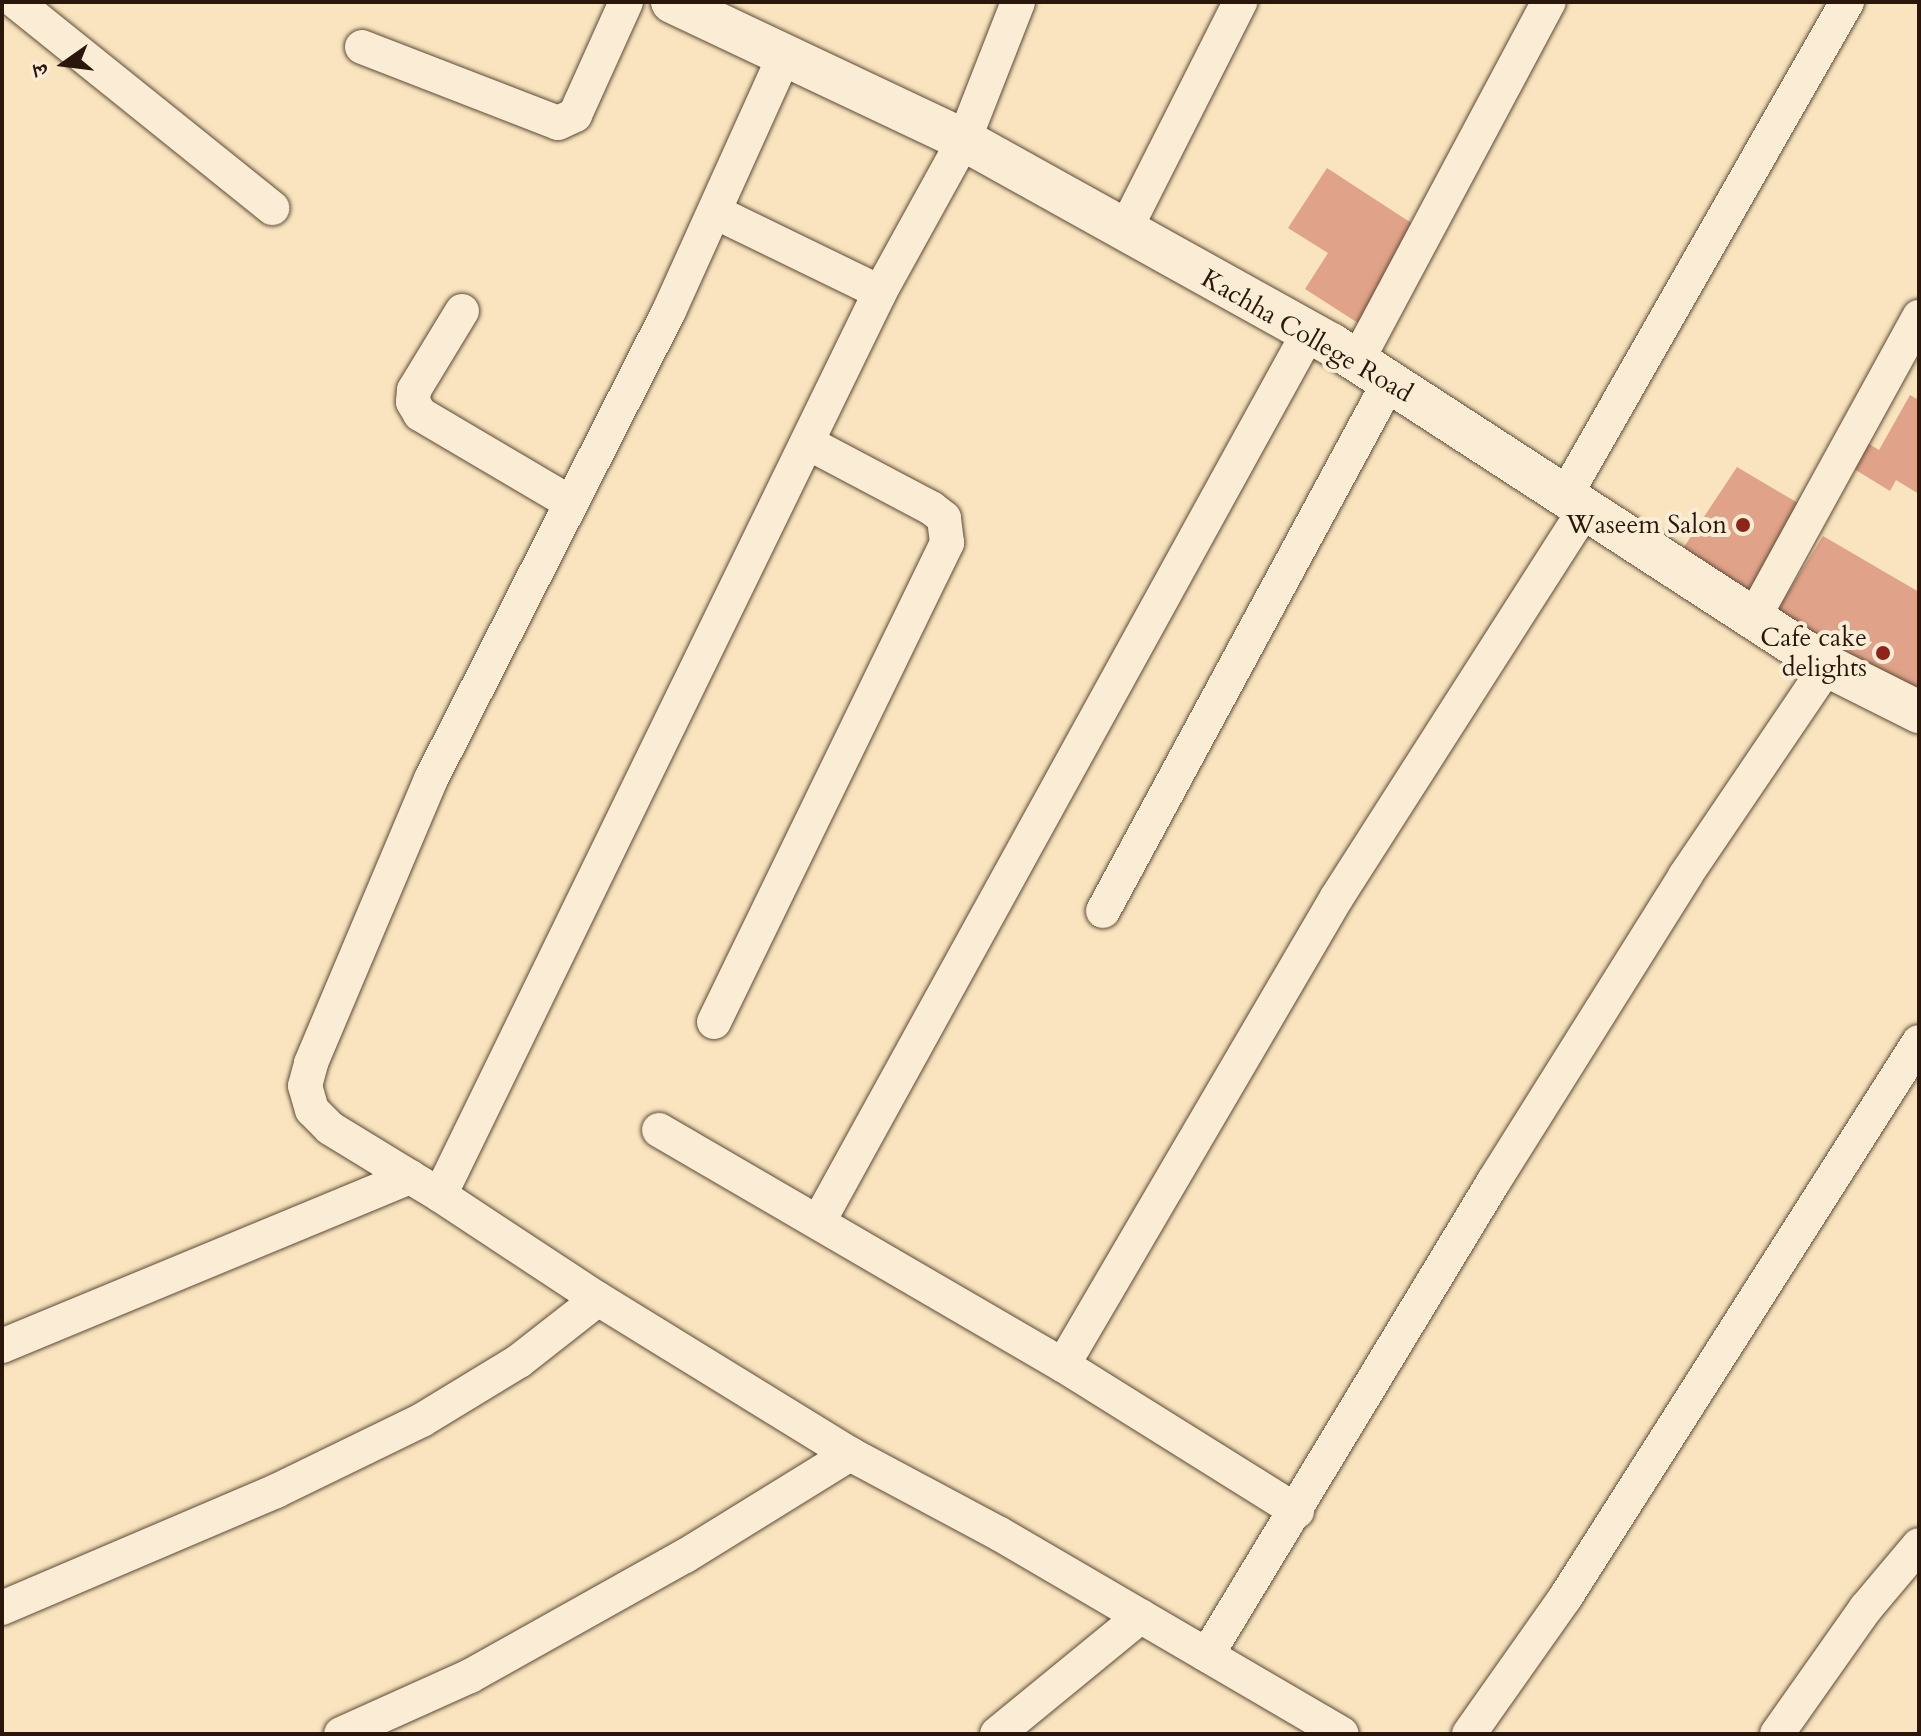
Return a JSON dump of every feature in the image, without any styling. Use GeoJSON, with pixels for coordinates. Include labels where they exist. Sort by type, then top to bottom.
{"type":"FeatureCollection","features":[{"type":"Feature","properties":{"kind":"street"},"geometry":{"type":"LineString","coordinates":[[16,2],[272,208]]}},
{"type":"Feature","properties":{"kind":"street"},"geometry":{"type":"LineString","coordinates":[[362,47],[558,123],[575,115],[626,2]]}},
{"type":"Feature","properties":{"kind":"street"},"geometry":{"type":"LineString","coordinates":[[440,1195],[880,292],[964,140],[1018,2]]}},
{"type":"Feature","properties":{"kind":"street"},"geometry":{"type":"LineString","coordinates":[[1124,232],[1240,2]]}},
{"type":"Feature","properties":{"kind":"street"},"geometry":{"type":"LineString","coordinates":[[1103,911],[1373,371],[1549,2]]}},
{"type":"Feature","properties":{"kind":"street"},"geometry":{"type":"LineString","coordinates":[[1063,1365],[1337,897],[1575,502],[1847,2]]}},
{"type":"Feature","properties":{"kind":"street","name":"Kachha College Road"},"geometry":{"type":"LineString","coordinates":[[693,6],[964,140],[1124,232],[1309,332],[1827,666],[1919,712]]}},
{"type":"Feature","properties":{"kind":"street"},"geometry":{"type":"LineString","coordinates":[[786,52],[717,213],[431,779],[305,1086],[312,1110],[330,1128],[440,1195],[598,1299],[850,1454],[1141,1616],[1342,1734]]}},
{"type":"Feature","properties":{"kind":"street"},"geometry":{"type":"LineString","coordinates":[[717,213],[880,292]]}},
{"type":"Feature","properties":{"kind":"street"},"geometry":{"type":"LineString","coordinates":[[462,311],[414,390],[413,402],[420,414],[571,503]]}},
{"type":"Feature","properties":{"kind":"street"},"geometry":{"type":"LineString","coordinates":[[1753,619],[1919,317]]}},
{"type":"Feature","properties":{"kind":"street"},"geometry":{"type":"LineString","coordinates":[[819,1221],[1309,332]]}},
{"type":"Feature","properties":{"kind":"street"},"geometry":{"type":"LineString","coordinates":[[714,1022],[947,543],[944,518],[931,508],[808,443]]}},
{"type":"Feature","properties":{"kind":"street"},"geometry":{"type":"LineString","coordinates":[[1207,1655],[1297,1511],[1494,1181],[1685,876],[1827,666]]}},
{"type":"Feature","properties":{"kind":"street"},"geometry":{"type":"LineString","coordinates":[[1469,1734],[1608,1532],[1919,1042]]}},
{"type":"Feature","properties":{"kind":"street"},"geometry":{"type":"LineString","coordinates":[[659,1130],[1063,1365],[1297,1511]]}},
{"type":"Feature","properties":{"kind":"street"},"geometry":{"type":"LineString","coordinates":[[2,1346],[410,1177]]}},
{"type":"Feature","properties":{"kind":"street"},"geometry":{"type":"LineString","coordinates":[[2,1608],[276,1491],[422,1420],[519,1361],[598,1299]]}},
{"type":"Feature","properties":{"kind":"street"},"geometry":{"type":"LineString","coordinates":[[341,1734],[470,1676],[685,1556],[850,1454]]}},
{"type":"Feature","properties":{"kind":"street"},"geometry":{"type":"LineString","coordinates":[[1777,1734],[1866,1608],[1919,1545]]}},
{"type":"Feature","properties":{"kind":"street"},"geometry":{"type":"LineString","coordinates":[[997,1734],[1141,1616]]}},
{"type":"Feature","properties":{"kind":"building"},"geometry":{"type":"Polygon","coordinates":[[[1327,168],[1419,228],[1358,323],[1305,289],[1328,253],[1288,228],[1327,168]]]}},
{"type":"Feature","properties":{"kind":"building"},"geometry":{"type":"Polygon","coordinates":[[[1910,395],[1919,400],[1919,494],[1896,480],[1890,491],[1841,461],[1856,436],[1879,450],[1910,395]]]}},
{"type":"Feature","properties":{"kind":"building","name":"Waseem Salon"},"geometry":{"type":"Polygon","coordinates":[[[1737,467],[1798,503],[1752,594],[1684,547],[1737,467]]]}},
{"type":"Feature","properties":{"kind":"building","name":"Cafe cake delights"},"geometry":{"type":"Polygon","coordinates":[[[1823,536],[1919,592],[1919,694],[1776,612],[1823,536]]]}},
{"type":"Feature","properties":{"kind":"place","name":"Waseem Salon"},"geometry":{"type":"Point","coordinates":[1743,525]}},
{"type":"Feature","properties":{"kind":"place","name":"Cafe cake delights"},"geometry":{"type":"Point","coordinates":[1883,653]}}]}
